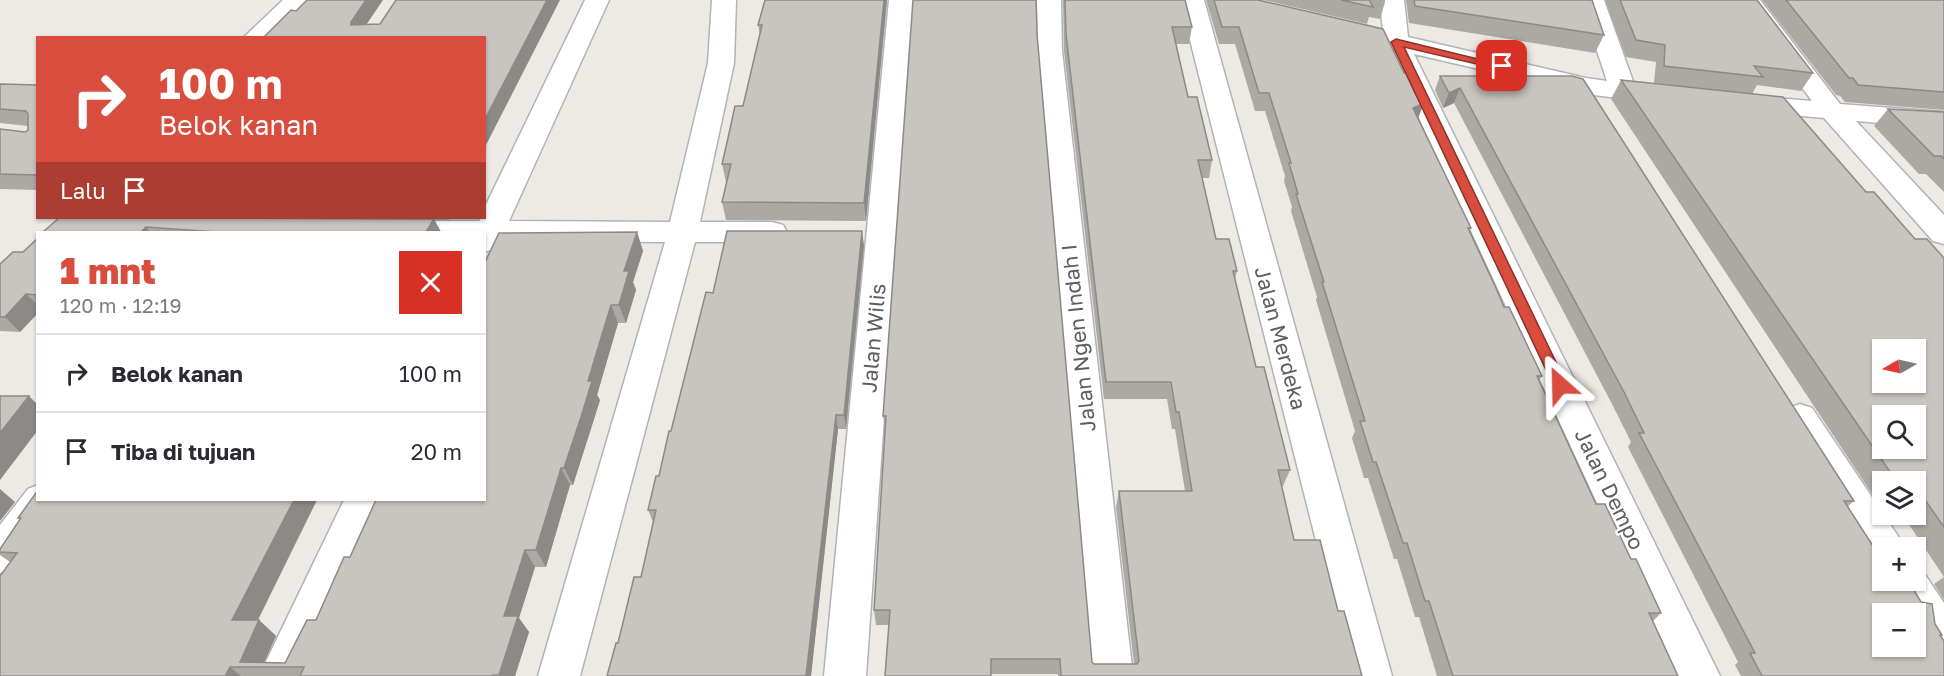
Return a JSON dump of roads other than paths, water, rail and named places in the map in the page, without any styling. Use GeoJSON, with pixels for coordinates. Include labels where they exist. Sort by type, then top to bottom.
{"type":"FeatureCollection","features":[{"type":"Feature","properties":{"kind":"street"},"geometry":{"type":"LineString","coordinates":[[257,36],[297,0]]}},
{"type":"Feature","properties":{"kind":"street"},"geometry":{"type":"LineString","coordinates":[[597,0],[487,237],[683,232],[800,232]]}},
{"type":"Feature","properties":{"kind":"street"},"geometry":{"type":"LineString","coordinates":[[559,676],[683,232],[721,63],[724,0]]}},
{"type":"Feature","properties":{"kind":"street","name":"Jalan Wilis"},"geometry":{"type":"LineString","coordinates":[[845,676],[869,232],[901,0]]}},
{"type":"Feature","properties":{"kind":"street","name":"Jalan Ngen Indah I"},"geometry":{"type":"LineString","coordinates":[[1049,0],[1050,51],[1112,676]]}},
{"type":"Feature","properties":{"kind":"street","name":"Jalan Merdeka"},"geometry":{"type":"LineString","coordinates":[[1192,0],[1371,676]]}},
{"type":"Feature","properties":{"kind":"street"},"geometry":{"type":"LineString","coordinates":[[1392,0],[1381,39],[1586,86],[1614,104],[1681,97]]}},
{"type":"Feature","properties":{"kind":"street"},"geometry":{"type":"LineString","coordinates":[[1592,0],[1614,104]]}},
{"type":"Feature","properties":{"kind":"street"},"geometry":{"type":"LineString","coordinates":[[1748,0],[1842,122],[1944,234]]}},
{"type":"Feature","properties":{"kind":"street","name":"Jalan Dempo"},"geometry":{"type":"LineString","coordinates":[[1381,39],[1699,676]]}},
{"type":"Feature","properties":{"kind":"street"},"geometry":{"type":"LineString","coordinates":[[1728,102],[1842,122],[1944,120]]}},
{"type":"Feature","properties":{"kind":"street"},"geometry":{"type":"LineString","coordinates":[[1787,397],[1877,537]]}},
{"type":"Feature","properties":{"kind":"street"},"geometry":{"type":"LineString","coordinates":[[0,556],[40,501]]}},
{"type":"Feature","properties":{"kind":"street"},"geometry":{"type":"LineString","coordinates":[[280,676],[363,501]]}},
{"type":"Feature","properties":{"kind":"street"},"geometry":{"type":"LineString","coordinates":[[1913,591],[1944,638]]}}]}
